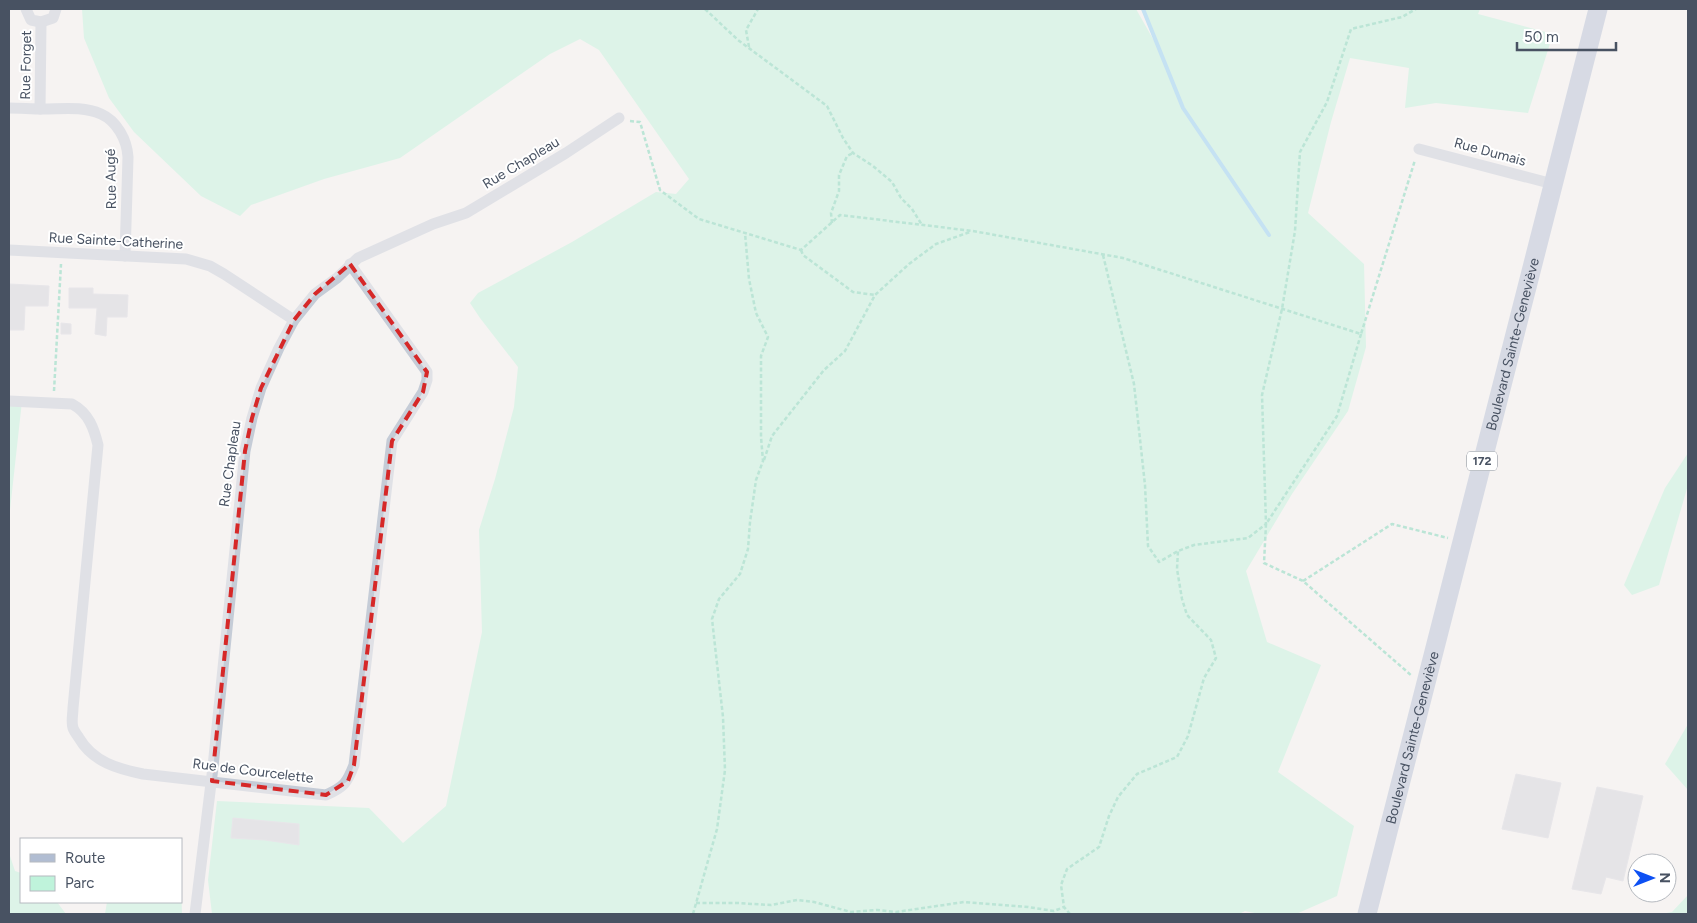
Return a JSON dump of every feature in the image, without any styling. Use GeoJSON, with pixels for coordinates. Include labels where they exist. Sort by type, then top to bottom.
{"type":"FeatureCollection","features":[{"type":"Feature","properties":{"kind":"main road","name":"Boulevard Sainte-Geneviève"},"geometry":{"type":"LineString","coordinates":[[1367,914],[1598,9]]}},
{"type":"Feature","properties":{"kind":"street","name":"Rue Forget"},"geometry":{"type":"LineString","coordinates":[[26,9],[31,20],[41,22],[53,18],[56,9]]}},
{"type":"Feature","properties":{"kind":"street","name":"Rue Forget"},"geometry":{"type":"LineString","coordinates":[[40,109],[41,22]]}},
{"type":"Feature","properties":{"kind":"street","name":"Rue Augé"},"geometry":{"type":"LineString","coordinates":[[9,108],[72,108],[102,114],[124,136],[128,149],[125,256]]}},
{"type":"Feature","properties":{"kind":"street","name":"Rue Chapleau"},"geometry":{"type":"LineString","coordinates":[[195,914],[212,781],[245,451],[261,388],[278,348],[294,320],[315,294],[337,278],[350,264],[374,250],[426,227],[466,213],[566,153],[618,118]]}},
{"type":"Feature","properties":{"kind":"street","name":"Rue Dumais"},"geometry":{"type":"LineString","coordinates":[[1419,149],[1553,184]]}},
{"type":"Feature","properties":{"kind":"street","name":"Rue Sainte-Catherine"},"geometry":{"type":"LineString","coordinates":[[9,250],[186,259],[210,266],[294,320]]}},
{"type":"Feature","properties":{"kind":"street","name":"Rue de Courcelette"},"geometry":{"type":"LineString","coordinates":[[9,401],[72,404],[80,408],[94,430],[98,446],[74,684],[73,728],[81,742],[93,755],[112,766],[143,774],[326,795],[340,789],[348,781],[354,765],[392,441],[423,392],[427,380],[427,372],[350,264]]}},
{"type":"Feature","properties":{"kind":"path"},"geometry":{"type":"LineString","coordinates":[[705,9],[738,40],[826,106],[842,138],[853,153],[873,166],[892,182],[901,198],[912,209],[922,225]]}},
{"type":"Feature","properties":{"kind":"path"},"geometry":{"type":"LineString","coordinates":[[750,49],[746,30],[758,9]]}},
{"type":"Feature","properties":{"kind":"path"},"geometry":{"type":"LineString","coordinates":[[1416,9],[1402,17],[1351,29],[1327,102],[1300,152],[1294,231],[1282,309],[1262,395],[1266,524],[1264,563],[1303,581],[1425,687]]}},
{"type":"Feature","properties":{"kind":"path"},"geometry":{"type":"LineString","coordinates":[[618,118],[640,122],[660,190],[698,219],[801,250],[803,255],[853,292],[875,295]]}},
{"type":"Feature","properties":{"kind":"path"},"geometry":{"type":"LineString","coordinates":[[1103,255],[1134,384],[1145,485],[1148,546],[1159,562],[1178,551],[1194,545],[1248,538],[1266,524],[1338,416],[1361,334],[1419,149]]}},
{"type":"Feature","properties":{"kind":"path"},"geometry":{"type":"LineString","coordinates":[[832,223],[831,213],[840,191],[840,175],[847,156],[853,153]]}},
{"type":"Feature","properties":{"kind":"path"},"geometry":{"type":"LineString","coordinates":[[801,250],[840,215],[973,231],[1123,258],[1361,334]]}},
{"type":"Feature","properties":{"kind":"path"},"geometry":{"type":"LineString","coordinates":[[693,914],[717,829],[725,770],[723,717],[712,619],[719,599],[740,574],[748,550],[756,480],[772,436],[824,370],[844,351],[875,295],[909,264],[936,244],[973,231]]}},
{"type":"Feature","properties":{"kind":"path"},"geometry":{"type":"LineString","coordinates":[[745,233],[749,279],[756,313],[768,337],[761,356],[761,437],[763,461]]}},
{"type":"Feature","properties":{"kind":"path"},"geometry":{"type":"LineString","coordinates":[[54,403],[62,254]]}},
{"type":"Feature","properties":{"kind":"path"},"geometry":{"type":"LineString","coordinates":[[1303,581],[1392,524],[1462,542]]}},
{"type":"Feature","properties":{"kind":"path"},"geometry":{"type":"LineString","coordinates":[[1070,914],[1064,907],[1061,885],[1067,869],[1099,847],[1109,816],[1118,797],[1137,774],[1177,757],[1188,736],[1204,678],[1216,658],[1211,640],[1187,615],[1182,599],[1178,551]]}},
{"type":"Feature","properties":{"kind":"path"},"geometry":{"type":"LineString","coordinates":[[696,903],[771,905],[796,900],[814,902],[851,912],[877,910],[896,912],[964,902],[1054,911],[1064,907]]}},
{"type":"Feature","properties":{"kind":"highlighted area"},"geometry":{"type":"Polygon","coordinates":[[[350,264],[427,372],[423,392],[392,441],[354,765],[348,781],[326,795],[212,781],[245,451],[252,418],[261,388],[294,320],[315,294],[350,264]]]}},
{"type":"Feature","properties":{"kind":"green space"},"geometry":{"type":"Polygon","coordinates":[[[82,9],[1136,9],[1157,46],[1141,9],[1480,9],[1478,14],[1553,34],[1528,113],[1436,103],[1405,108],[1409,68],[1350,58],[1331,122],[1308,213],[1364,264],[1366,347],[1348,411],[1292,494],[1246,571],[1267,642],[1321,665],[1278,772],[1354,826],[1337,896],[1296,914],[1259,914],[1245,911],[1239,914],[212,914],[208,880],[217,801],[369,808],[403,843],[446,806],[482,632],[479,530],[514,407],[518,367],[470,303],[478,293],[572,242],[656,192],[676,194],[689,179],[599,50],[580,39],[550,54],[400,158],[324,179],[251,205],[240,216],[201,196],[134,132],[109,98],[84,38],[82,9]]]}},
{"type":"Feature","properties":{"kind":"green space"},"geometry":{"type":"Polygon","coordinates":[[[9,401],[22,401],[9,519],[9,401]]]}},
{"type":"Feature","properties":{"kind":"green space"},"geometry":{"type":"Polygon","coordinates":[[[1688,453],[1688,485],[1659,585],[1632,595],[1624,585],[1665,488],[1688,453]]]}},
{"type":"Feature","properties":{"kind":"green space"},"geometry":{"type":"Polygon","coordinates":[[[1688,724],[1688,790],[1665,764],[1688,724]]]}},
{"type":"Feature","properties":{"kind":"green space"},"geometry":{"type":"Polygon","coordinates":[[[9,853],[15,871],[20,873],[20,903],[58,903],[66,914],[9,914],[9,853]]]}},
{"type":"Feature","properties":{"kind":"green space"},"geometry":{"type":"Polygon","coordinates":[[[1688,895],[1688,914],[1661,914],[1672,912],[1688,895]]]}},
{"type":"Feature","properties":{"kind":"green space"},"geometry":{"type":"Polygon","coordinates":[[[107,903],[182,903],[182,914],[105,914],[107,903]]]}},
{"type":"Feature","properties":{"kind":"building"},"geometry":{"type":"Polygon","coordinates":[[[9,284],[49,286],[48,306],[25,306],[24,330],[9,330],[9,284]]]}},
{"type":"Feature","properties":{"kind":"building"},"geometry":{"type":"Polygon","coordinates":[[[69,288],[93,288],[93,294],[128,295],[127,317],[107,317],[106,336],[95,334],[97,308],[69,308],[69,288]]]}},
{"type":"Feature","properties":{"kind":"building"},"geometry":{"type":"Polygon","coordinates":[[[61,323],[71,324],[71,334],[61,334],[61,323]]]}},
{"type":"Feature","properties":{"kind":"building"},"geometry":{"type":"Polygon","coordinates":[[[1516,774],[1561,783],[1548,838],[1502,829],[1516,774]]]}},
{"type":"Feature","properties":{"kind":"building"},"geometry":{"type":"Polygon","coordinates":[[[1597,787],[1643,796],[1630,853],[1627,853],[1627,864],[1623,881],[1606,877],[1601,894],[1572,889],[1597,787]]]}},
{"type":"Feature","properties":{"kind":"building"},"geometry":{"type":"Polygon","coordinates":[[[233,818],[299,824],[299,845],[231,838],[233,818]]]}},
{"type":"Feature","properties":{"kind":"waterway"},"geometry":{"type":"LineString","coordinates":[[1143,9],[1183,108],[1269,235]]}}]}
